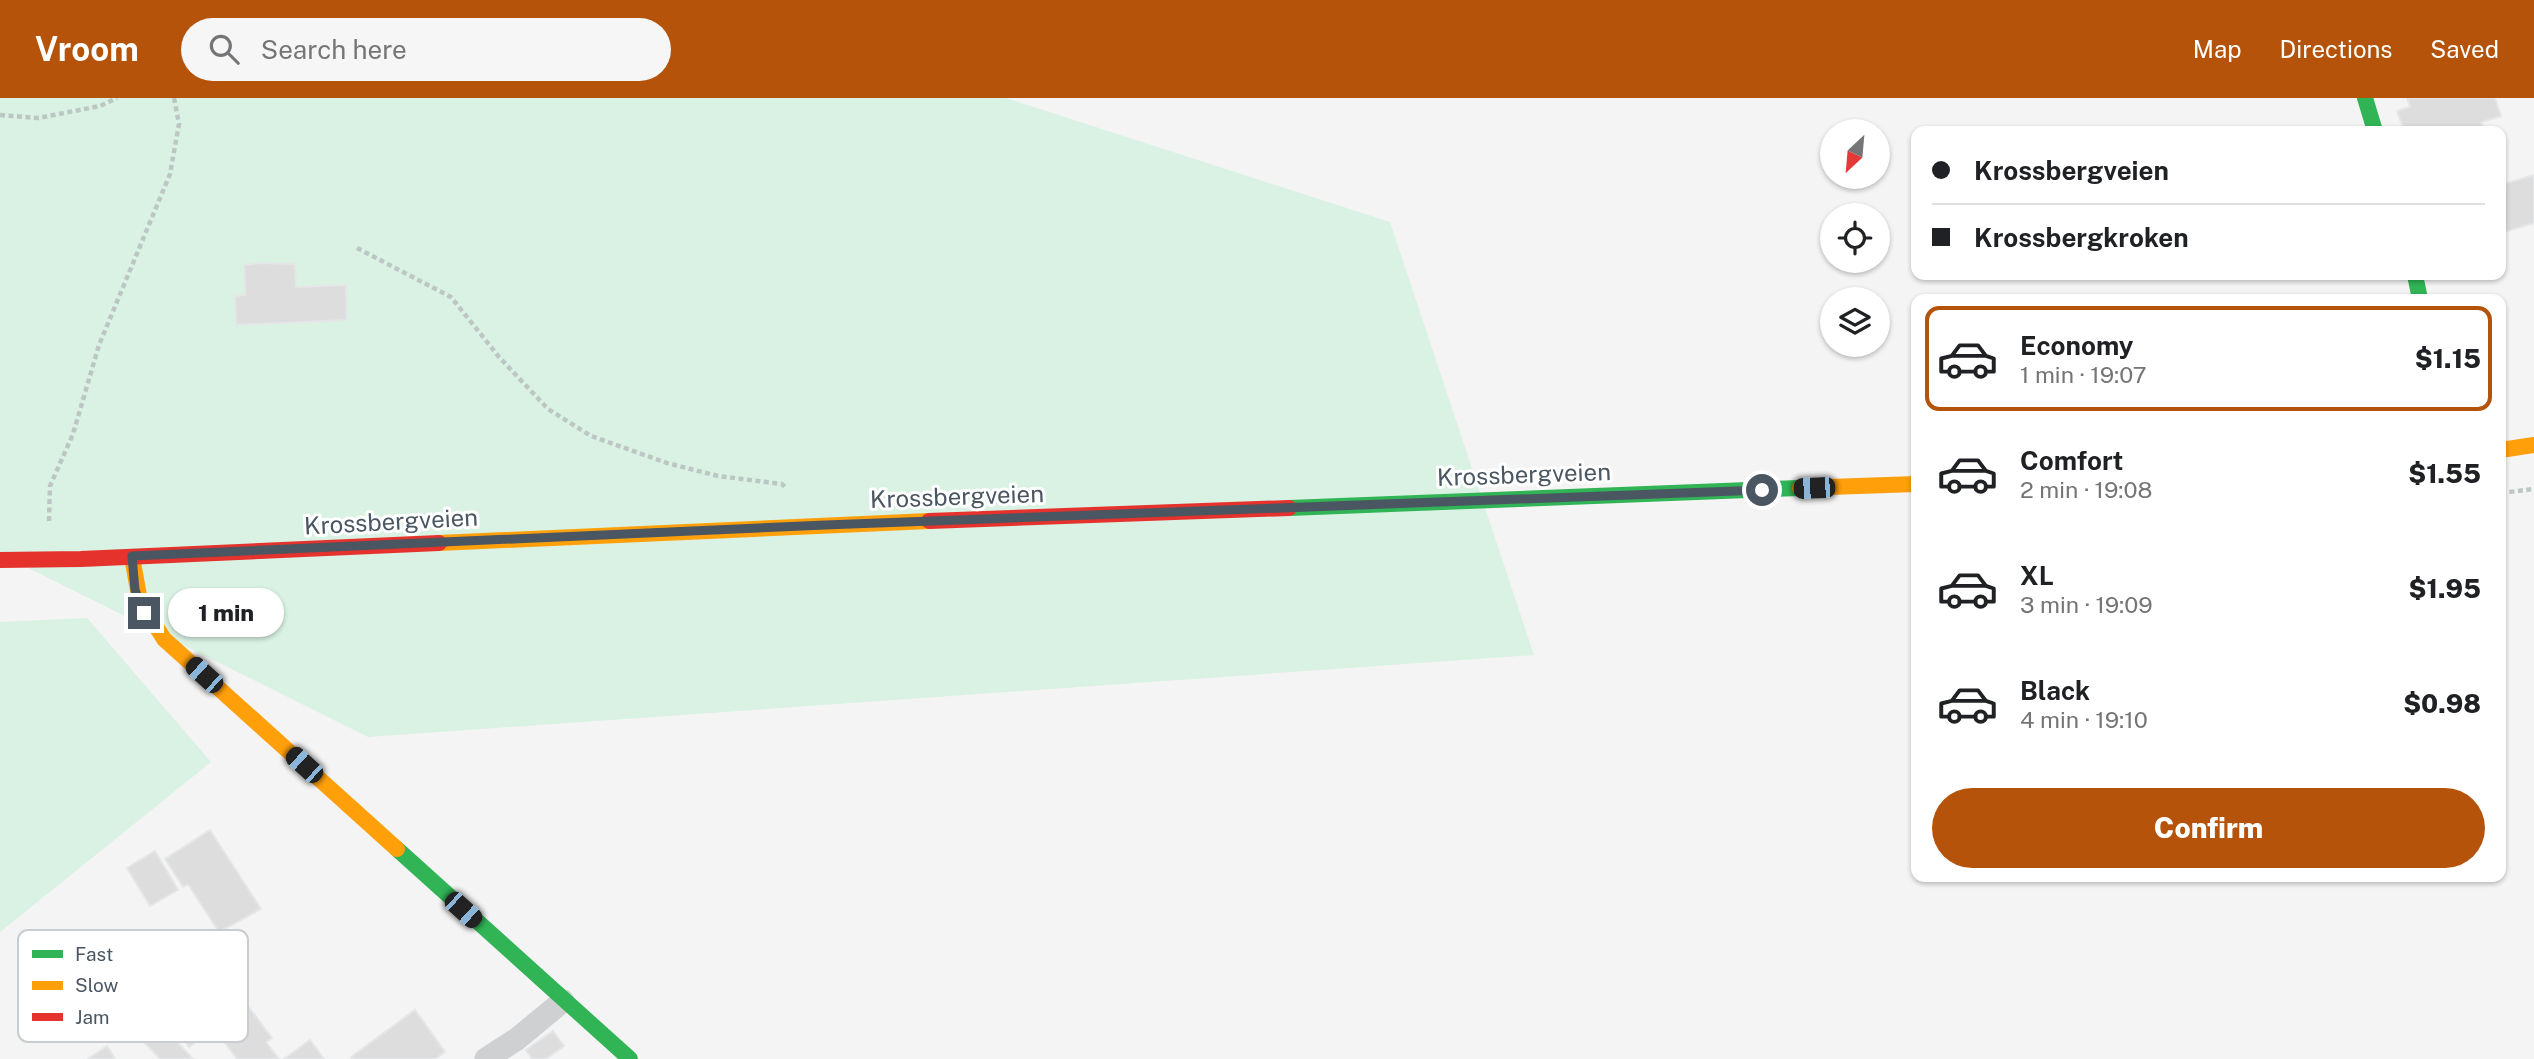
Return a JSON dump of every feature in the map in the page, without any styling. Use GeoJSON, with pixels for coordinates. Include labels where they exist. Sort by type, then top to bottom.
{"type":"FeatureCollection","features":[{"type":"Feature","properties":{"kind":"street"},"geometry":{"type":"LineString","coordinates":[[2365,98],[2373,126]]}},
{"type":"Feature","properties":{"kind":"street"},"geometry":{"type":"LineString","coordinates":[[2506,449],[2534,445]]}},
{"type":"Feature","properties":{"kind":"street","name":"Krossbergveien"},"geometry":{"type":"LineString","coordinates":[[0,560],[825,525],[1911,485]]}},
{"type":"Feature","properties":{"kind":"street"},"geometry":{"type":"LineString","coordinates":[[132,556],[135,590],[144,613],[164,639],[630,1059]]}},
{"type":"Feature","properties":{"kind":"lane"},"geometry":{"type":"LineString","coordinates":[[486,1059],[517,1039],[563,1001]]}},
{"type":"Feature","properties":{"kind":"path"},"geometry":{"type":"LineString","coordinates":[[0,115],[38,118],[100,106],[117,98]]}},
{"type":"Feature","properties":{"kind":"path"},"geometry":{"type":"LineString","coordinates":[[48,528],[50,486],[74,434],[99,345],[170,174],[179,124],[174,98]]}},
{"type":"Feature","properties":{"kind":"path"},"geometry":{"type":"LineString","coordinates":[[357,248],[451,297],[499,357],[548,409],[591,436],[667,463],[718,476],[782,484],[825,525]]}},
{"type":"Feature","properties":{"kind":"path"},"geometry":{"type":"LineString","coordinates":[[2506,492],[2534,489]]}},
{"type":"Feature","properties":{"kind":"green space"},"geometry":{"type":"Polygon","coordinates":[[[0,98],[1006,98],[1390,222],[1534,655],[368,737],[0,554],[0,98]]]}},
{"type":"Feature","properties":{"kind":"green space"},"geometry":{"type":"Polygon","coordinates":[[[87,618],[211,762],[0,932],[0,622],[87,618]]]}},
{"type":"Feature","properties":{"kind":"building"},"geometry":{"type":"Polygon","coordinates":[[[2407,98],[2495,98],[2501,116],[2481,122],[2483,126],[2402,126],[2397,111],[2410,107],[2407,98]]]}},
{"type":"Feature","properties":{"kind":"building"},"geometry":{"type":"Polygon","coordinates":[[[2534,175],[2534,223],[2506,231],[2506,183],[2534,175]]]}},
{"type":"Feature","properties":{"kind":"building"},"geometry":{"type":"Polygon","coordinates":[[[295,264],[296,287],[346,285],[347,320],[236,325],[235,296],[245,295],[244,265],[295,264]]]}},
{"type":"Feature","properties":{"kind":"building"},"geometry":{"type":"Polygon","coordinates":[[[210,830],[261,909],[223,930],[218,930],[188,884],[183,887],[165,859],[210,830]]]}},
{"type":"Feature","properties":{"kind":"building"},"geometry":{"type":"Polygon","coordinates":[[[155,851],[178,890],[150,906],[127,868],[155,851]]]}},
{"type":"Feature","properties":{"kind":"building"},"geometry":{"type":"Polygon","coordinates":[[[248,1006],[272,1038],[266,1042],[279,1059],[237,1059],[224,1042],[248,1042],[248,1006]]]}},
{"type":"Feature","properties":{"kind":"building"},"geometry":{"type":"Polygon","coordinates":[[[415,1010],[445,1052],[435,1059],[352,1059],[351,1057],[415,1010]]]}},
{"type":"Feature","properties":{"kind":"building"},"geometry":{"type":"Polygon","coordinates":[[[553,1031],[564,1046],[546,1059],[532,1059],[526,1050],[553,1031]]]}},
{"type":"Feature","properties":{"kind":"building"},"geometry":{"type":"Polygon","coordinates":[[[310,1040],[324,1059],[284,1059],[310,1040]]]}},
{"type":"Feature","properties":{"kind":"building"},"geometry":{"type":"Polygon","coordinates":[[[144,1042],[177,1042],[193,1059],[160,1059],[144,1042]]]}},
{"type":"Feature","properties":{"kind":"building"},"geometry":{"type":"Polygon","coordinates":[[[107,1046],[115,1059],[88,1059],[107,1046]]]}},
{"type":"Feature","properties":{"kind":"traffic: fast"},"geometry":{"type":"LineString","coordinates":[[2365,98],[2373,126]]}},
{"type":"Feature","properties":{"kind":"traffic: fast"},"geometry":{"type":"LineString","coordinates":[[2416,280],[2419,294]]}},
{"type":"Feature","properties":{"kind":"traffic: fast"},"geometry":{"type":"LineString","coordinates":[[1289,508],[1800,488]]}},
{"type":"Feature","properties":{"kind":"traffic: fast"},"geometry":{"type":"LineString","coordinates":[[397,849],[630,1059]]}},
{"type":"Feature","properties":{"kind":"traffic: slow"},"geometry":{"type":"LineString","coordinates":[[2506,449],[2534,445]]}},
{"type":"Feature","properties":{"kind":"traffic: slow"},"geometry":{"type":"LineString","coordinates":[[1800,488],[1911,484]]}},
{"type":"Feature","properties":{"kind":"traffic: slow"},"geometry":{"type":"LineString","coordinates":[[439,543],[929,521]]}},
{"type":"Feature","properties":{"kind":"traffic: slow"},"geometry":{"type":"LineString","coordinates":[[132,557],[140,601],[164,639],[397,849]]}},
{"type":"Feature","properties":{"kind":"traffic: jam"},"geometry":{"type":"LineString","coordinates":[[929,521],[1289,508]]}},
{"type":"Feature","properties":{"kind":"traffic: jam"},"geometry":{"type":"LineString","coordinates":[[0,560],[81,559],[439,543]]}},
{"type":"Feature","properties":{"kind":"route"},"geometry":{"type":"LineString","coordinates":[[144,613],[135,590],[132,556],[825,525],[1762,490]]}}]}
